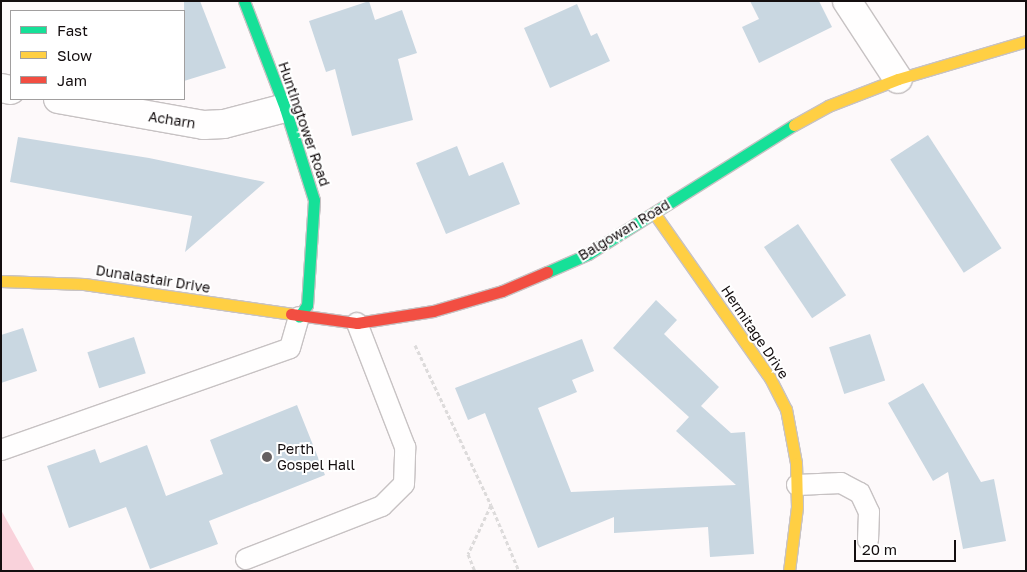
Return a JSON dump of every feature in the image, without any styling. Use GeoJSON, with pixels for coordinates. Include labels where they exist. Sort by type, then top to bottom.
{"type":"FeatureCollection","features":[{"type":"Feature","properties":{"kind":"street","name":"Huntingtower Road"},"geometry":{"type":"LineString","coordinates":[[244,1],[285,108],[314,200],[307,305],[298,317]]}},
{"type":"Feature","properties":{"kind":"street"},"geometry":{"type":"LineString","coordinates":[[847,1],[898,79]]}},
{"type":"Feature","properties":{"kind":"street","name":"Balgowan Road"},"geometry":{"type":"LineString","coordinates":[[298,317],[357,323],[434,311],[502,291],[588,254],[754,147],[828,106],[898,79],[1026,41]]}},
{"type":"Feature","properties":{"kind":"street","name":"Acharn"},"geometry":{"type":"LineString","coordinates":[[64,100],[204,124],[224,124],[285,108]]}},
{"type":"Feature","properties":{"kind":"street","name":"Hermitage Drive"},"geometry":{"type":"LineString","coordinates":[[654,213],[770,378],[786,408],[797,484],[789,571]]}},
{"type":"Feature","properties":{"kind":"street","name":"Dunalastair Drive"},"geometry":{"type":"LineString","coordinates":[[1,282],[84,284],[298,317]]}},
{"type":"Feature","properties":{"kind":"lane"},"geometry":{"type":"LineString","coordinates":[[1,450],[290,348],[298,317]]}},
{"type":"Feature","properties":{"kind":"lane"},"geometry":{"type":"LineString","coordinates":[[246,559],[382,506],[404,484],[405,447],[357,323]]}},
{"type":"Feature","properties":{"kind":"lane"},"geometry":{"type":"LineString","coordinates":[[797,484],[842,483],[860,493],[869,512],[868,540]]}},
{"type":"Feature","properties":{"kind":"path"},"geometry":{"type":"LineString","coordinates":[[401,315],[491,505],[519,571]]}},
{"type":"Feature","properties":{"kind":"path"},"geometry":{"type":"LineString","coordinates":[[475,571],[468,554],[491,505]]}},
{"type":"Feature","properties":{"kind":"shaded area"},"geometry":{"type":"Polygon","coordinates":[[[1,510],[35,571],[1,571],[1,510]]]}},
{"type":"Feature","properties":{"kind":"building"},"geometry":{"type":"Polygon","coordinates":[[[184,1],[200,1],[226,68],[185,81],[184,1]]]}},
{"type":"Feature","properties":{"kind":"building"},"geometry":{"type":"Polygon","coordinates":[[[369,1],[375,20],[402,10],[417,53],[398,59],[413,120],[352,136],[335,69],[326,72],[309,21],[369,1]]]}},
{"type":"Feature","properties":{"kind":"building"},"geometry":{"type":"Polygon","coordinates":[[[750,1],[819,1],[832,27],[759,63],[742,27],[759,19],[750,1]]]}},
{"type":"Feature","properties":{"kind":"building"},"geometry":{"type":"Polygon","coordinates":[[[577,4],[591,36],[597,33],[610,61],[550,88],[524,28],[577,4]]]}},
{"type":"Feature","properties":{"kind":"building"},"geometry":{"type":"Polygon","coordinates":[[[928,135],[1002,248],[964,273],[890,160],[928,135]]]}},
{"type":"Feature","properties":{"kind":"building"},"geometry":{"type":"Polygon","coordinates":[[[18,137],[149,158],[265,182],[185,252],[192,216],[10,182],[18,137]]]}},
{"type":"Feature","properties":{"kind":"building"},"geometry":{"type":"Polygon","coordinates":[[[457,146],[469,176],[503,162],[520,204],[446,234],[416,163],[457,146]]]}},
{"type":"Feature","properties":{"kind":"building"},"geometry":{"type":"Polygon","coordinates":[[[798,224],[846,295],[812,318],[764,247],[798,224]]]}},
{"type":"Feature","properties":{"kind":"building"},"geometry":{"type":"Polygon","coordinates":[[[656,300],[677,320],[664,334],[719,387],[701,406],[731,433],[745,432],[754,554],[710,557],[708,527],[614,533],[614,517],[538,548],[485,413],[468,420],[455,388],[582,339],[594,371],[572,380],[577,392],[538,408],[571,492],[736,485],[676,431],[689,417],[613,348],[656,300]]]}},
{"type":"Feature","properties":{"kind":"building"},"geometry":{"type":"Polygon","coordinates":[[[23,328],[37,371],[1,383],[1,335],[23,328]]]}},
{"type":"Feature","properties":{"kind":"building"},"geometry":{"type":"Polygon","coordinates":[[[870,334],[885,381],[844,394],[829,347],[870,334]]]}},
{"type":"Feature","properties":{"kind":"building"},"geometry":{"type":"Polygon","coordinates":[[[134,337],[146,373],[99,388],[87,352],[134,337]]]}},
{"type":"Feature","properties":{"kind":"building"},"geometry":{"type":"Polygon","coordinates":[[[923,383],[981,482],[994,479],[1006,541],[963,549],[948,472],[933,481],[888,403],[923,383]]]}},
{"type":"Feature","properties":{"kind":"building"},"geometry":{"type":"Polygon","coordinates":[[[297,405],[325,475],[209,521],[218,544],[150,569],[126,507],[69,528],[47,466],[95,449],[100,463],[147,445],[166,496],[223,474],[210,440],[297,405]]]}},
{"type":"Feature","properties":{"kind":"traffic: fast"},"geometry":{"type":"LineString","coordinates":[[244,1],[285,108],[314,200],[307,305],[299,317]]}},
{"type":"Feature","properties":{"kind":"traffic: fast"},"geometry":{"type":"LineString","coordinates":[[547,272],[588,254],[794,125]]}},
{"type":"Feature","properties":{"kind":"traffic: slow"},"geometry":{"type":"LineString","coordinates":[[794,125],[828,106],[898,79],[1026,41]]}},
{"type":"Feature","properties":{"kind":"traffic: slow"},"geometry":{"type":"LineString","coordinates":[[654,213],[770,378],[786,409],[796,463],[797,507],[789,571]]}},
{"type":"Feature","properties":{"kind":"traffic: slow"},"geometry":{"type":"LineString","coordinates":[[1,281],[84,284],[291,314]]}},
{"type":"Feature","properties":{"kind":"traffic: jam"},"geometry":{"type":"LineString","coordinates":[[291,314],[357,323],[433,311],[502,291],[547,272]]}},
{"type":"Feature","properties":{"kind":"place","name":"Perth Gospel Hall"},"geometry":{"type":"Point","coordinates":[267,457]}}]}
